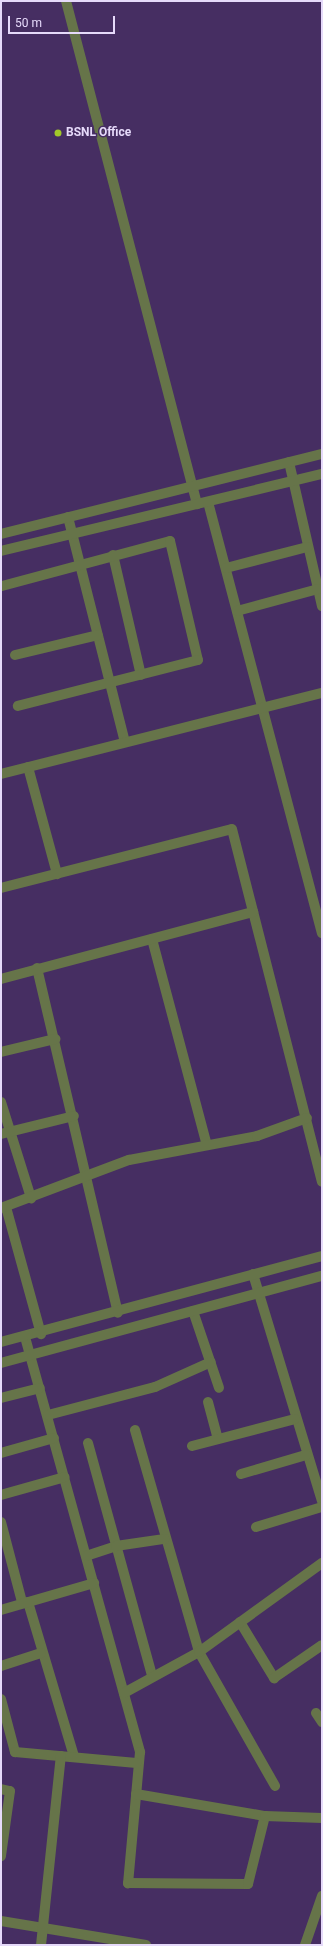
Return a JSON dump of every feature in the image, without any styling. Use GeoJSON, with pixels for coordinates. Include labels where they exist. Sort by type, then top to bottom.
{"type":"FeatureCollection","features":[{"type":"Feature","properties":{"kind":"street"},"geometry":{"type":"LineString","coordinates":[[66,1],[191,486],[197,504]]}},
{"type":"Feature","properties":{"kind":"street"},"geometry":{"type":"LineString","coordinates":[[1,534],[322,454]]}},
{"type":"Feature","properties":{"kind":"street"},"geometry":{"type":"LineString","coordinates":[[289,462],[307,547],[322,606]]}},
{"type":"Feature","properties":{"kind":"street"},"geometry":{"type":"LineString","coordinates":[[1,551],[322,474]]}},
{"type":"Feature","properties":{"kind":"street"},"geometry":{"type":"LineString","coordinates":[[208,502],[322,933]]}},
{"type":"Feature","properties":{"kind":"street"},"geometry":{"type":"LineString","coordinates":[[68,517],[71,534],[125,742]]}},
{"type":"Feature","properties":{"kind":"street"},"geometry":{"type":"LineString","coordinates":[[2,586],[170,541],[198,660],[18,706]]}},
{"type":"Feature","properties":{"kind":"street"},"geometry":{"type":"LineString","coordinates":[[226,568],[307,547]]}},
{"type":"Feature","properties":{"kind":"street"},"geometry":{"type":"LineString","coordinates":[[114,555],[141,675]]}},
{"type":"Feature","properties":{"kind":"street"},"geometry":{"type":"LineString","coordinates":[[237,611],[318,589]]}},
{"type":"Feature","properties":{"kind":"street"},"geometry":{"type":"LineString","coordinates":[[15,655],[98,635]]}},
{"type":"Feature","properties":{"kind":"street"},"geometry":{"type":"LineString","coordinates":[[1,774],[322,693]]}},
{"type":"Feature","properties":{"kind":"street"},"geometry":{"type":"LineString","coordinates":[[28,767],[57,874]]}},
{"type":"Feature","properties":{"kind":"street"},"geometry":{"type":"LineString","coordinates":[[1,888],[232,829],[307,1118],[322,1182]]}},
{"type":"Feature","properties":{"kind":"street"},"geometry":{"type":"LineString","coordinates":[[1,979],[37,968],[253,912]]}},
{"type":"Feature","properties":{"kind":"street"},"geometry":{"type":"LineString","coordinates":[[152,939],[207,1145]]}},
{"type":"Feature","properties":{"kind":"street"},"geometry":{"type":"LineString","coordinates":[[37,968],[74,1116],[118,1313]]}},
{"type":"Feature","properties":{"kind":"street"},"geometry":{"type":"LineString","coordinates":[[1,1052],[55,1039]]}},
{"type":"Feature","properties":{"kind":"street"},"geometry":{"type":"LineString","coordinates":[[1,1102],[6,1133],[31,1198]]}},
{"type":"Feature","properties":{"kind":"street"},"geometry":{"type":"LineString","coordinates":[[6,1133],[74,1116]]}},
{"type":"Feature","properties":{"kind":"street"},"geometry":{"type":"LineString","coordinates":[[41,1334],[4,1208],[87,1178],[129,1160],[257,1136],[307,1118]]}},
{"type":"Feature","properties":{"kind":"street"},"geometry":{"type":"LineString","coordinates":[[1,1342],[41,1334],[322,1256]]}},
{"type":"Feature","properties":{"kind":"street"},"geometry":{"type":"LineString","coordinates":[[253,1274],[295,1419],[322,1501]]}},
{"type":"Feature","properties":{"kind":"street"},"geometry":{"type":"LineString","coordinates":[[1,1363],[258,1292],[322,1276]]}},
{"type":"Feature","properties":{"kind":"street"},"geometry":{"type":"LineString","coordinates":[[193,1311],[219,1388]]}},
{"type":"Feature","properties":{"kind":"street"},"geometry":{"type":"LineString","coordinates":[[25,1337],[48,1415],[140,1752],[128,1883],[248,1884],[266,1816]]}},
{"type":"Feature","properties":{"kind":"street"},"geometry":{"type":"LineString","coordinates":[[48,1415],[155,1387],[211,1362]]}},
{"type":"Feature","properties":{"kind":"street"},"geometry":{"type":"LineString","coordinates":[[1,1398],[40,1388]]}},
{"type":"Feature","properties":{"kind":"street"},"geometry":{"type":"LineString","coordinates":[[208,1402],[218,1439]]}},
{"type":"Feature","properties":{"kind":"street"},"geometry":{"type":"LineString","coordinates":[[192,1446],[295,1419]]}},
{"type":"Feature","properties":{"kind":"street"},"geometry":{"type":"LineString","coordinates":[[135,1430],[164,1539],[198,1652],[275,1786]]}},
{"type":"Feature","properties":{"kind":"street"},"geometry":{"type":"LineString","coordinates":[[1,1453],[54,1438]]}},
{"type":"Feature","properties":{"kind":"street"},"geometry":{"type":"LineString","coordinates":[[88,1443],[152,1675]]}},
{"type":"Feature","properties":{"kind":"street"},"geometry":{"type":"LineString","coordinates":[[241,1474],[306,1454]]}},
{"type":"Feature","properties":{"kind":"street"},"geometry":{"type":"LineString","coordinates":[[1,1495],[64,1477]]}},
{"type":"Feature","properties":{"kind":"street"},"geometry":{"type":"LineString","coordinates":[[256,1528],[322,1507]]}},
{"type":"Feature","properties":{"kind":"street"},"geometry":{"type":"LineString","coordinates":[[1,1522],[74,1756]]}},
{"type":"Feature","properties":{"kind":"street"},"geometry":{"type":"LineString","coordinates":[[86,1556],[116,1546],[164,1539]]}},
{"type":"Feature","properties":{"kind":"street"},"geometry":{"type":"LineString","coordinates":[[124,1693],[152,1675],[198,1652],[322,1563]]}},
{"type":"Feature","properties":{"kind":"street"},"geometry":{"type":"LineString","coordinates":[[1,1610],[94,1583]]}},
{"type":"Feature","properties":{"kind":"street"},"geometry":{"type":"LineString","coordinates":[[240,1622],[274,1678],[322,1645]]}},
{"type":"Feature","properties":{"kind":"street"},"geometry":{"type":"LineString","coordinates":[[1,1666],[42,1653]]}},
{"type":"Feature","properties":{"kind":"street"},"geometry":{"type":"LineString","coordinates":[[1,1699],[15,1752],[74,1756],[138,1764]]}},
{"type":"Feature","properties":{"kind":"street"},"geometry":{"type":"LineString","coordinates":[[316,1713],[322,1722]]}},
{"type":"Feature","properties":{"kind":"street"},"geometry":{"type":"LineString","coordinates":[[41,1945],[61,1756]]}},
{"type":"Feature","properties":{"kind":"street"},"geometry":{"type":"LineString","coordinates":[[1,1789],[10,1791],[1,1856]]}},
{"type":"Feature","properties":{"kind":"street"},"geometry":{"type":"LineString","coordinates":[[136,1794],[266,1816],[322,1818]]}},
{"type":"Feature","properties":{"kind":"street"},"geometry":{"type":"LineString","coordinates":[[307,1944],[322,1896]]}},
{"type":"Feature","properties":{"kind":"street"},"geometry":{"type":"LineString","coordinates":[[1,1921],[95,1940],[146,1945]]}},
{"type":"Feature","properties":{"kind":"place","name":"BSNL Office"},"geometry":{"type":"Point","coordinates":[58,133]}}]}
